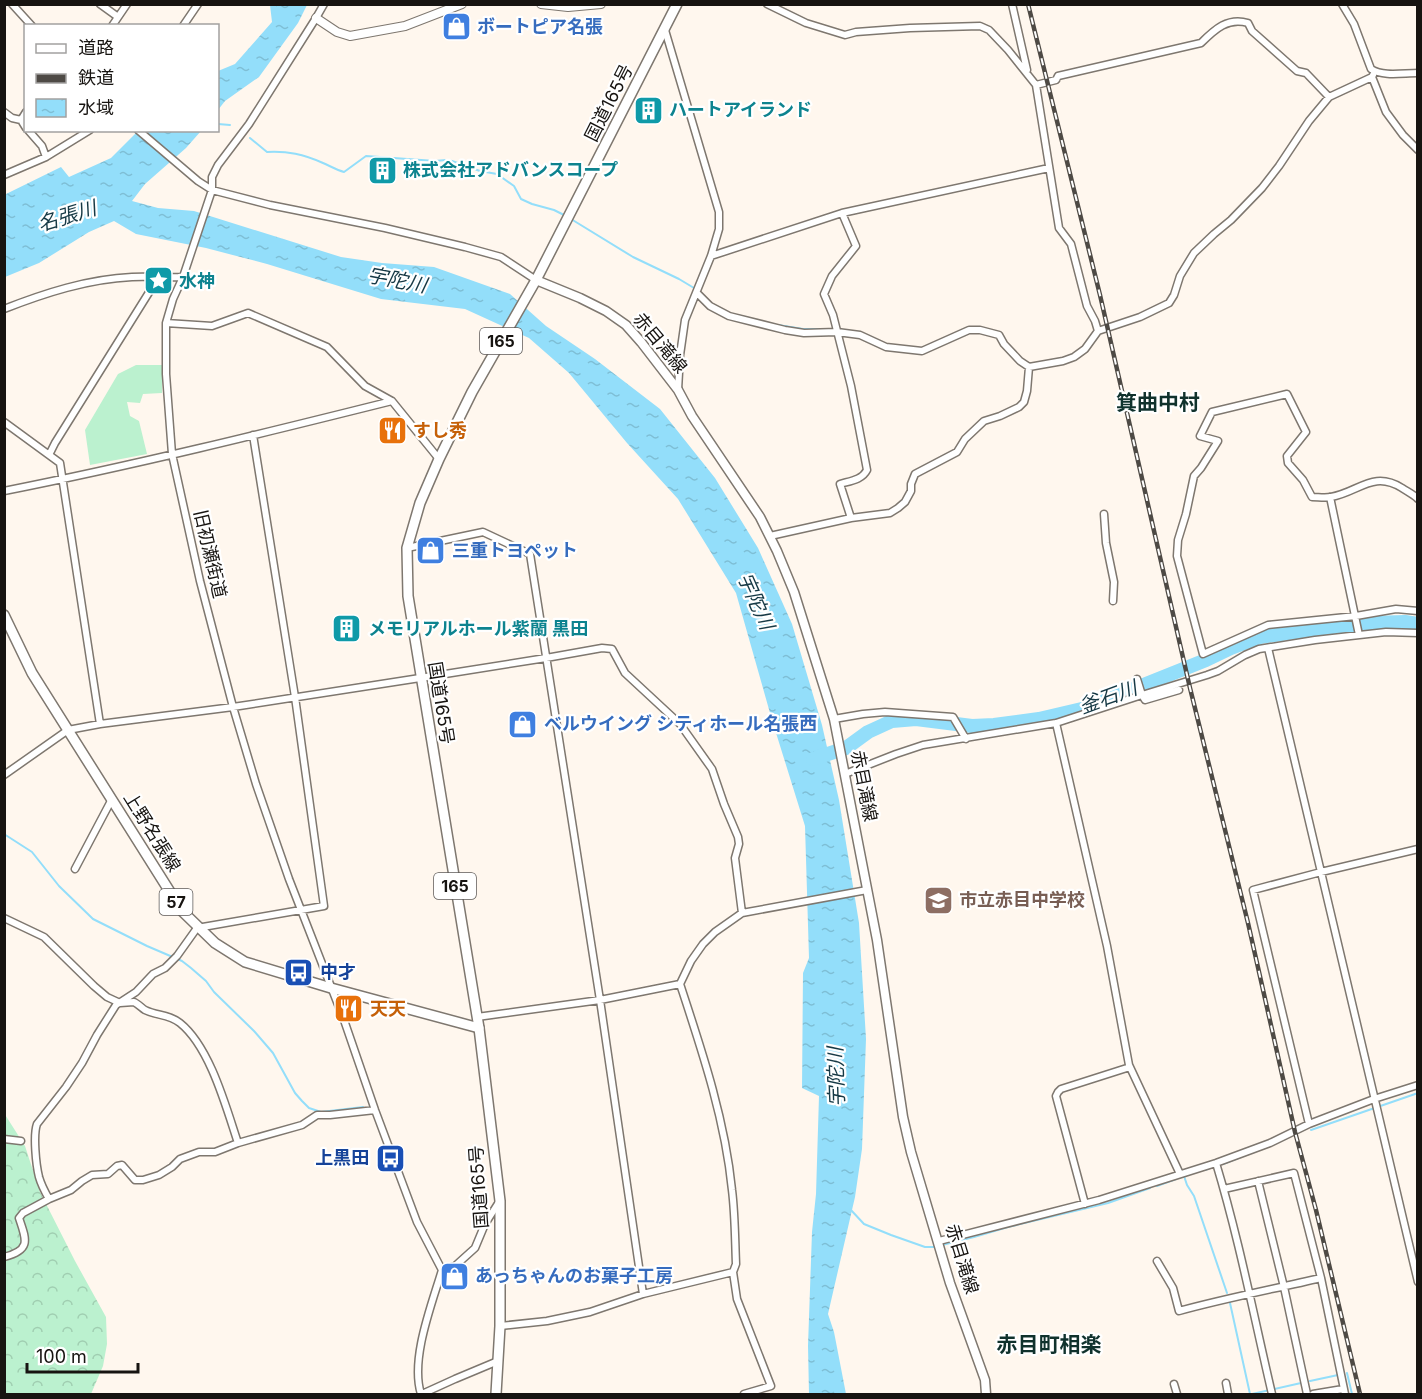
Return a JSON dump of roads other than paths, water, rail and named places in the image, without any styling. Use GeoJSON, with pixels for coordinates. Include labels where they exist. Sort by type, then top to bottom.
{"type":"FeatureCollection","features":[{"type":"Feature","properties":{"kind":"main road","name":"国道165号"},"geometry":{"type":"LineString","coordinates":[[496,1395],[500,1326],[500,1201],[479,1028],[408,596],[407,548],[420,503],[472,392],[568,218],[665,30],[675,5]]}},
{"type":"Feature","properties":{"kind":"main road","name":"赤目滝線"},"geometry":{"type":"LineString","coordinates":[[533,284],[580,298],[627,325],[678,390],[692,416],[760,517],[794,592],[834,719],[865,890],[877,940],[903,1117],[911,1152],[951,1283],[985,1380],[987,1395]]}},
{"type":"Feature","properties":{"kind":"main road","name":"上野名張線"},"geometry":{"type":"LineString","coordinates":[[4,615],[32,673],[182,911],[197,928],[215,943],[245,962],[479,1028]]}},
{"type":"Feature","properties":{"kind":"street"},"geometry":{"type":"LineString","coordinates":[[12,4],[30,24]]}},
{"type":"Feature","properties":{"kind":"street"},"geometry":{"type":"LineString","coordinates":[[100,4],[118,17]]}},
{"type":"Feature","properties":{"kind":"street"},"geometry":{"type":"LineString","coordinates":[[113,24],[127,4]]}},
{"type":"Feature","properties":{"kind":"street"},"geometry":{"type":"LineString","coordinates":[[184,24],[198,4]]}},
{"type":"Feature","properties":{"kind":"street","name":"旧初瀬街道"},"geometry":{"type":"LineString","coordinates":[[324,4],[249,124],[218,165],[212,177],[210,197],[166,323],[166,374],[172,454],[200,581],[256,784],[417,1222],[442,1270]]}},
{"type":"Feature","properties":{"kind":"street"},"geometry":{"type":"LineString","coordinates":[[316,18],[337,32],[351,36],[405,26],[462,4]]}},
{"type":"Feature","properties":{"kind":"street"},"geometry":{"type":"LineString","coordinates":[[541,4],[568,7],[601,4]]}},
{"type":"Feature","properties":{"kind":"street"},"geometry":{"type":"LineString","coordinates":[[767,4],[806,23],[845,35],[856,32],[910,28],[980,26],[989,30],[1036,85],[1059,228],[1071,244],[1087,306],[1098,331]]}},
{"type":"Feature","properties":{"kind":"street"},"geometry":{"type":"LineString","coordinates":[[1012,4],[1028,73]]}},
{"type":"Feature","properties":{"kind":"street"},"geometry":{"type":"LineString","coordinates":[[1342,4],[1354,24],[1386,112],[1403,135],[1418,150]]}},
{"type":"Feature","properties":{"kind":"street"},"geometry":{"type":"LineString","coordinates":[[1036,85],[1056,80],[1058,76],[1201,43],[1211,32],[1223,25],[1233,21],[1242,21],[1248,23],[1252,31],[1297,71],[1305,73],[1329,97]]}},
{"type":"Feature","properties":{"kind":"street"},"geometry":{"type":"LineString","coordinates":[[665,30],[719,212],[719,229],[711,256],[686,320],[680,355],[678,390]]}},
{"type":"Feature","properties":{"kind":"street"},"geometry":{"type":"LineString","coordinates":[[697,293],[710,306],[729,316],[785,330],[860,335],[886,347],[922,351],[969,330],[980,330],[999,335],[1004,344],[1029,367],[1063,361],[1085,349],[1098,331],[1140,317],[1169,303],[1180,276],[1194,253],[1232,220],[1262,188],[1309,121],[1329,97],[1373,74],[1418,73]]}},
{"type":"Feature","properties":{"kind":"street"},"geometry":{"type":"LineString","coordinates":[[4,112],[12,118],[21,120],[24,124]]}},
{"type":"Feature","properties":{"kind":"street"},"geometry":{"type":"LineString","coordinates":[[21,120],[24,115]]}},
{"type":"Feature","properties":{"kind":"street"},"geometry":{"type":"LineString","coordinates":[[30,132],[42,146],[46,157]]}},
{"type":"Feature","properties":{"kind":"street"},"geometry":{"type":"LineString","coordinates":[[4,175],[46,157],[87,132]]}},
{"type":"Feature","properties":{"kind":"street"},"geometry":{"type":"LineString","coordinates":[[140,132],[198,181],[212,190],[270,205],[385,228],[501,257],[533,284]]}},
{"type":"Feature","properties":{"kind":"street"},"geometry":{"type":"LineString","coordinates":[[711,256],[842,213],[1049,168]]}},
{"type":"Feature","properties":{"kind":"street"},"geometry":{"type":"LineString","coordinates":[[842,213],[855,246],[832,276],[824,294],[833,315],[851,386],[867,470],[859,479],[840,484],[851,518]]}},
{"type":"Feature","properties":{"kind":"street"},"geometry":{"type":"LineString","coordinates":[[4,309],[49,293],[100,280],[184,275]]}},
{"type":"Feature","properties":{"kind":"street"},"geometry":{"type":"LineString","coordinates":[[49,455],[158,278]]}},
{"type":"Feature","properties":{"kind":"street"},"geometry":{"type":"LineString","coordinates":[[166,323],[212,326],[248,313],[327,347],[365,386],[392,401],[439,459]]}},
{"type":"Feature","properties":{"kind":"street"},"geometry":{"type":"LineString","coordinates":[[770,536],[851,518],[890,513],[898,508],[905,502],[911,491],[915,474],[957,452],[965,439],[984,421],[1019,407],[1024,402],[1029,367]]}},
{"type":"Feature","properties":{"kind":"street"},"geometry":{"type":"LineString","coordinates":[[1418,500],[1397,485],[1382,480],[1330,497],[1312,496],[1303,480],[1288,463],[1287,456],[1306,432],[1287,394],[1212,412],[1200,436],[1218,441],[1194,476],[1178,540],[1177,556],[1203,654],[1268,625],[1356,618],[1396,609],[1418,611]]}},
{"type":"Feature","properties":{"kind":"street"},"geometry":{"type":"LineString","coordinates":[[4,491],[172,454],[392,401]]}},
{"type":"Feature","properties":{"kind":"street"},"geometry":{"type":"LineString","coordinates":[[4,422],[60,463],[100,724]]}},
{"type":"Feature","properties":{"kind":"street"},"geometry":{"type":"LineString","coordinates":[[49,1199],[39,1177],[35,1128],[82,1063],[116,1005],[136,993],[153,974],[165,968],[197,928],[324,906],[295,697],[253,435]]}},
{"type":"Feature","properties":{"kind":"street"},"geometry":{"type":"LineString","coordinates":[[1330,497],[1359,632]]}},
{"type":"Feature","properties":{"kind":"street"},"geometry":{"type":"LineString","coordinates":[[1104,514],[1106,543],[1114,582],[1113,601]]}},
{"type":"Feature","properties":{"kind":"street"},"geometry":{"type":"LineString","coordinates":[[407,548],[483,532],[530,554],[600,1000],[643,1294]]}},
{"type":"Feature","properties":{"kind":"street"},"geometry":{"type":"LineString","coordinates":[[845,774],[923,745],[1056,723],[1142,693],[1218,671],[1259,649],[1359,632],[1418,633]]}},
{"type":"Feature","properties":{"kind":"street"},"geometry":{"type":"LineString","coordinates":[[4,775],[68,730],[612,648],[626,673],[680,724],[712,769],[738,837],[739,844],[735,858],[742,913]]}},
{"type":"Feature","properties":{"kind":"street"},"geometry":{"type":"LineString","coordinates":[[1268,648],[1418,1282]]}},
{"type":"Feature","properties":{"kind":"street"},"geometry":{"type":"LineString","coordinates":[[1138,680],[1145,700],[1179,690]]}},
{"type":"Feature","properties":{"kind":"street"},"geometry":{"type":"LineString","coordinates":[[834,719],[885,712],[953,717],[966,739]]}},
{"type":"Feature","properties":{"kind":"street"},"geometry":{"type":"LineString","coordinates":[[1056,723],[1107,946],[1130,1067],[1180,1174]]}},
{"type":"Feature","properties":{"kind":"street"},"geometry":{"type":"LineString","coordinates":[[75,868],[112,799]]}},
{"type":"Feature","properties":{"kind":"street"},"geometry":{"type":"LineString","coordinates":[[1309,1124],[1253,890],[1418,849]]}},
{"type":"Feature","properties":{"kind":"street"},"geometry":{"type":"LineString","coordinates":[[744,1395],[771,1386],[737,1299],[733,1272],[736,1264],[732,1191],[726,1150],[702,1053],[680,984],[690,961],[703,944],[715,932],[742,913],[865,890]]}},
{"type":"Feature","properties":{"kind":"street"},"geometry":{"type":"LineString","coordinates":[[4,918],[44,937],[107,997],[120,1003],[134,1002],[146,1010],[171,1017],[182,1024],[208,1062],[238,1143]]}},
{"type":"Feature","properties":{"kind":"street"},"geometry":{"type":"LineString","coordinates":[[477,1017],[600,1000],[680,984]]}},
{"type":"Feature","properties":{"kind":"street"},"geometry":{"type":"LineString","coordinates":[[1085,1204],[1056,1096],[1061,1089],[1130,1067]]}},
{"type":"Feature","properties":{"kind":"street"},"geometry":{"type":"LineString","coordinates":[[940,1245],[1085,1204],[1216,1163],[1270,1143],[1309,1124],[1375,1104],[1418,1085]]}},
{"type":"Feature","properties":{"kind":"street"},"geometry":{"type":"LineString","coordinates":[[4,1257],[15,1254],[24,1247],[25,1235],[19,1218],[23,1213],[71,1190],[92,1175],[108,1174],[117,1166],[122,1165],[135,1180],[143,1180],[159,1175],[180,1159],[199,1152],[215,1152],[302,1125],[317,1114],[330,1115],[375,1110]]}},
{"type":"Feature","properties":{"kind":"street"},"geometry":{"type":"LineString","coordinates":[[4,1139],[21,1141]]}},
{"type":"Feature","properties":{"kind":"street"},"geometry":{"type":"LineString","coordinates":[[1216,1163],[1272,1392]]}},
{"type":"Feature","properties":{"kind":"street"},"geometry":{"type":"LineString","coordinates":[[1224,1189],[1294,1173],[1321,1278],[1344,1392],[1313,1395]]}},
{"type":"Feature","properties":{"kind":"street"},"geometry":{"type":"LineString","coordinates":[[1258,1181],[1307,1395]]}},
{"type":"Feature","properties":{"kind":"street"},"geometry":{"type":"LineString","coordinates":[[498,1361],[422,1395],[417,1383],[424,1329],[442,1270],[455,1266],[474,1248],[485,1224],[500,1201]]}},
{"type":"Feature","properties":{"kind":"street"},"geometry":{"type":"LineString","coordinates":[[1157,1262],[1173,1288],[1179,1311],[1321,1278]]}},
{"type":"Feature","properties":{"kind":"street"},"geometry":{"type":"LineString","coordinates":[[500,1326],[547,1321],[590,1312],[643,1294],[733,1272]]}},
{"type":"Feature","properties":{"kind":"street"},"geometry":{"type":"LineString","coordinates":[[1226,1383],[1228,1395]]}},
{"type":"Feature","properties":{"kind":"street"},"geometry":{"type":"LineString","coordinates":[[1174,1384],[1177,1395]]}},
{"type":"Feature","properties":{"kind":"water"},"geometry":{"type":"Polygon","coordinates":[[[270,5],[307,5],[298,23],[259,77],[225,101],[219,109],[219,71],[235,64],[272,22],[270,5]]]}},
{"type":"Feature","properties":{"kind":"water"},"geometry":{"type":"Polygon","coordinates":[[[137,132],[200,132],[186,148],[145,184],[132,201],[158,208],[194,211],[341,257],[434,267],[510,294],[546,326],[595,359],[660,409],[715,478],[758,548],[792,624],[822,725],[839,800],[859,923],[866,1039],[862,1149],[855,1197],[828,1314],[834,1332],[846,1394],[809,1394],[808,1346],[819,1096],[802,1088],[803,973],[809,958],[805,826],[736,593],[678,499],[627,443],[569,373],[529,338],[465,309],[381,299],[267,264],[206,248],[136,234],[114,221],[89,232],[39,263],[5,277],[4,195],[61,167],[69,177],[111,158],[137,132]]]}},
{"type":"Feature","properties":{"kind":"waterway"},"geometry":{"type":"LineString","coordinates":[[219,124],[230,125]]}},
{"type":"Feature","properties":{"kind":"waterway"},"geometry":{"type":"LineString","coordinates":[[250,138],[267,152],[302,155],[344,172],[366,156],[452,161],[480,171],[497,174],[514,186],[521,199],[566,216]]}},
{"type":"Feature","properties":{"kind":"waterway"},"geometry":{"type":"LineString","coordinates":[[571,219],[633,257],[694,288]]}},
{"type":"Feature","properties":{"kind":"waterway"},"geometry":{"type":"LineString","coordinates":[[737,315],[749,318]]}},
{"type":"Feature","properties":{"kind":"waterway"},"geometry":{"type":"LineString","coordinates":[[778,325],[803,329],[831,329]]}},
{"type":"Feature","properties":{"kind":"waterway","name":"釜石川"},"geometry":{"type":"LineString","coordinates":[[813,759],[846,748],[868,732],[892,721],[916,719],[972,726],[994,725],[1039,719],[1086,708],[1260,637],[1370,623],[1418,624]]}},
{"type":"Feature","properties":{"kind":"waterway"},"geometry":{"type":"LineString","coordinates":[[4,834],[32,852],[59,886],[93,919],[182,961],[206,981],[273,1053],[295,1093],[309,1108],[321,1112],[363,1107]]}},
{"type":"Feature","properties":{"kind":"waterway"},"geometry":{"type":"LineString","coordinates":[[1311,1130],[1418,1093]]}},
{"type":"Feature","properties":{"kind":"waterway"},"geometry":{"type":"LineString","coordinates":[[1223,1164],[1287,1138]]}},
{"type":"Feature","properties":{"kind":"waterway"},"geometry":{"type":"LineString","coordinates":[[1205,1170],[1212,1167]]}},
{"type":"Feature","properties":{"kind":"waterway"},"geometry":{"type":"LineString","coordinates":[[1184,1176],[1194,1196],[1227,1293]]}},
{"type":"Feature","properties":{"kind":"waterway"},"geometry":{"type":"LineString","coordinates":[[1157,1186],[1176,1179]]}},
{"type":"Feature","properties":{"kind":"waterway"},"geometry":{"type":"LineString","coordinates":[[942,1245],[1108,1203],[1150,1188]]}},
{"type":"Feature","properties":{"kind":"waterway"},"geometry":{"type":"LineString","coordinates":[[850,1209],[864,1224],[925,1247],[936,1247]]}},
{"type":"Feature","properties":{"kind":"waterway"},"geometry":{"type":"LineString","coordinates":[[1230,1303],[1250,1394]]}},
{"type":"Feature","properties":{"kind":"waterway"},"geometry":{"type":"LineString","coordinates":[[1347,1373],[1352,1394]]}},
{"type":"Feature","properties":{"kind":"waterway"},"geometry":{"type":"LineString","coordinates":[[1310,1381],[1338,1375]]}},
{"type":"Feature","properties":{"kind":"waterway"},"geometry":{"type":"LineString","coordinates":[[1252,1394],[1301,1383]]}},
{"type":"Feature","properties":{"kind":"railway"},"geometry":{"type":"LineString","coordinates":[[1028,4],[1100,295],[1295,1132],[1360,1394]]}},
{"type":"Feature","properties":{"kind":"place","name":"ボートピア名張"},"geometry":{"type":"Point","coordinates":[456,27]}},
{"type":"Feature","properties":{"kind":"place","name":"ハートアイランド"},"geometry":{"type":"Point","coordinates":[648,110]}},
{"type":"Feature","properties":{"kind":"place","name":"株式会社アドバンスコープ"},"geometry":{"type":"Point","coordinates":[382,170]}},
{"type":"Feature","properties":{"kind":"place","name":"水神"},"geometry":{"type":"Point","coordinates":[158,281]}},
{"type":"Feature","properties":{"kind":"place","name":"すし秀"},"geometry":{"type":"Point","coordinates":[392,431]}},
{"type":"Feature","properties":{"kind":"place","name":"三重トヨペット"},"geometry":{"type":"Point","coordinates":[431,551]}},
{"type":"Feature","properties":{"kind":"place","name":"メモリアルホール紫蘭 黒田"},"geometry":{"type":"Point","coordinates":[347,629]}},
{"type":"Feature","properties":{"kind":"place","name":"ベルウイング シティホール名張西"},"geometry":{"type":"Point","coordinates":[523,724]}},
{"type":"Feature","properties":{"kind":"place","name":"市立赤目中学校"},"geometry":{"type":"Point","coordinates":[938,900]}},
{"type":"Feature","properties":{"kind":"place","name":"中才"},"geometry":{"type":"Point","coordinates":[299,972]}},
{"type":"Feature","properties":{"kind":"place","name":"天天"},"geometry":{"type":"Point","coordinates":[349,1009]}},
{"type":"Feature","properties":{"kind":"place","name":"上黒田"},"geometry":{"type":"Point","coordinates":[390,1158]}},
{"type":"Feature","properties":{"kind":"place","name":"あっちゃんのお菓子工房"},"geometry":{"type":"Point","coordinates":[454,1276]}},
{"type":"Feature","properties":{"kind":"district","name":"箕曲中村"},"geometry":{"type":"Point","coordinates":[1158,403]}},
{"type":"Feature","properties":{"kind":"district","name":"赤目町相楽"},"geometry":{"type":"Point","coordinates":[1049,1345]}},
{"type":"Feature","properties":{"kind":"water label","name":"名張川"},"geometry":{"type":"Point","coordinates":[67,216]}},
{"type":"Feature","properties":{"kind":"water label","name":"宇陀川"},"geometry":{"type":"Point","coordinates":[397,280]}},
{"type":"Feature","properties":{"kind":"water label","name":"宇陀川"},"geometry":{"type":"Point","coordinates":[756,601]}},
{"type":"Feature","properties":{"kind":"water label","name":"宇陀川"},"geometry":{"type":"Point","coordinates":[836,1077]}}]}
